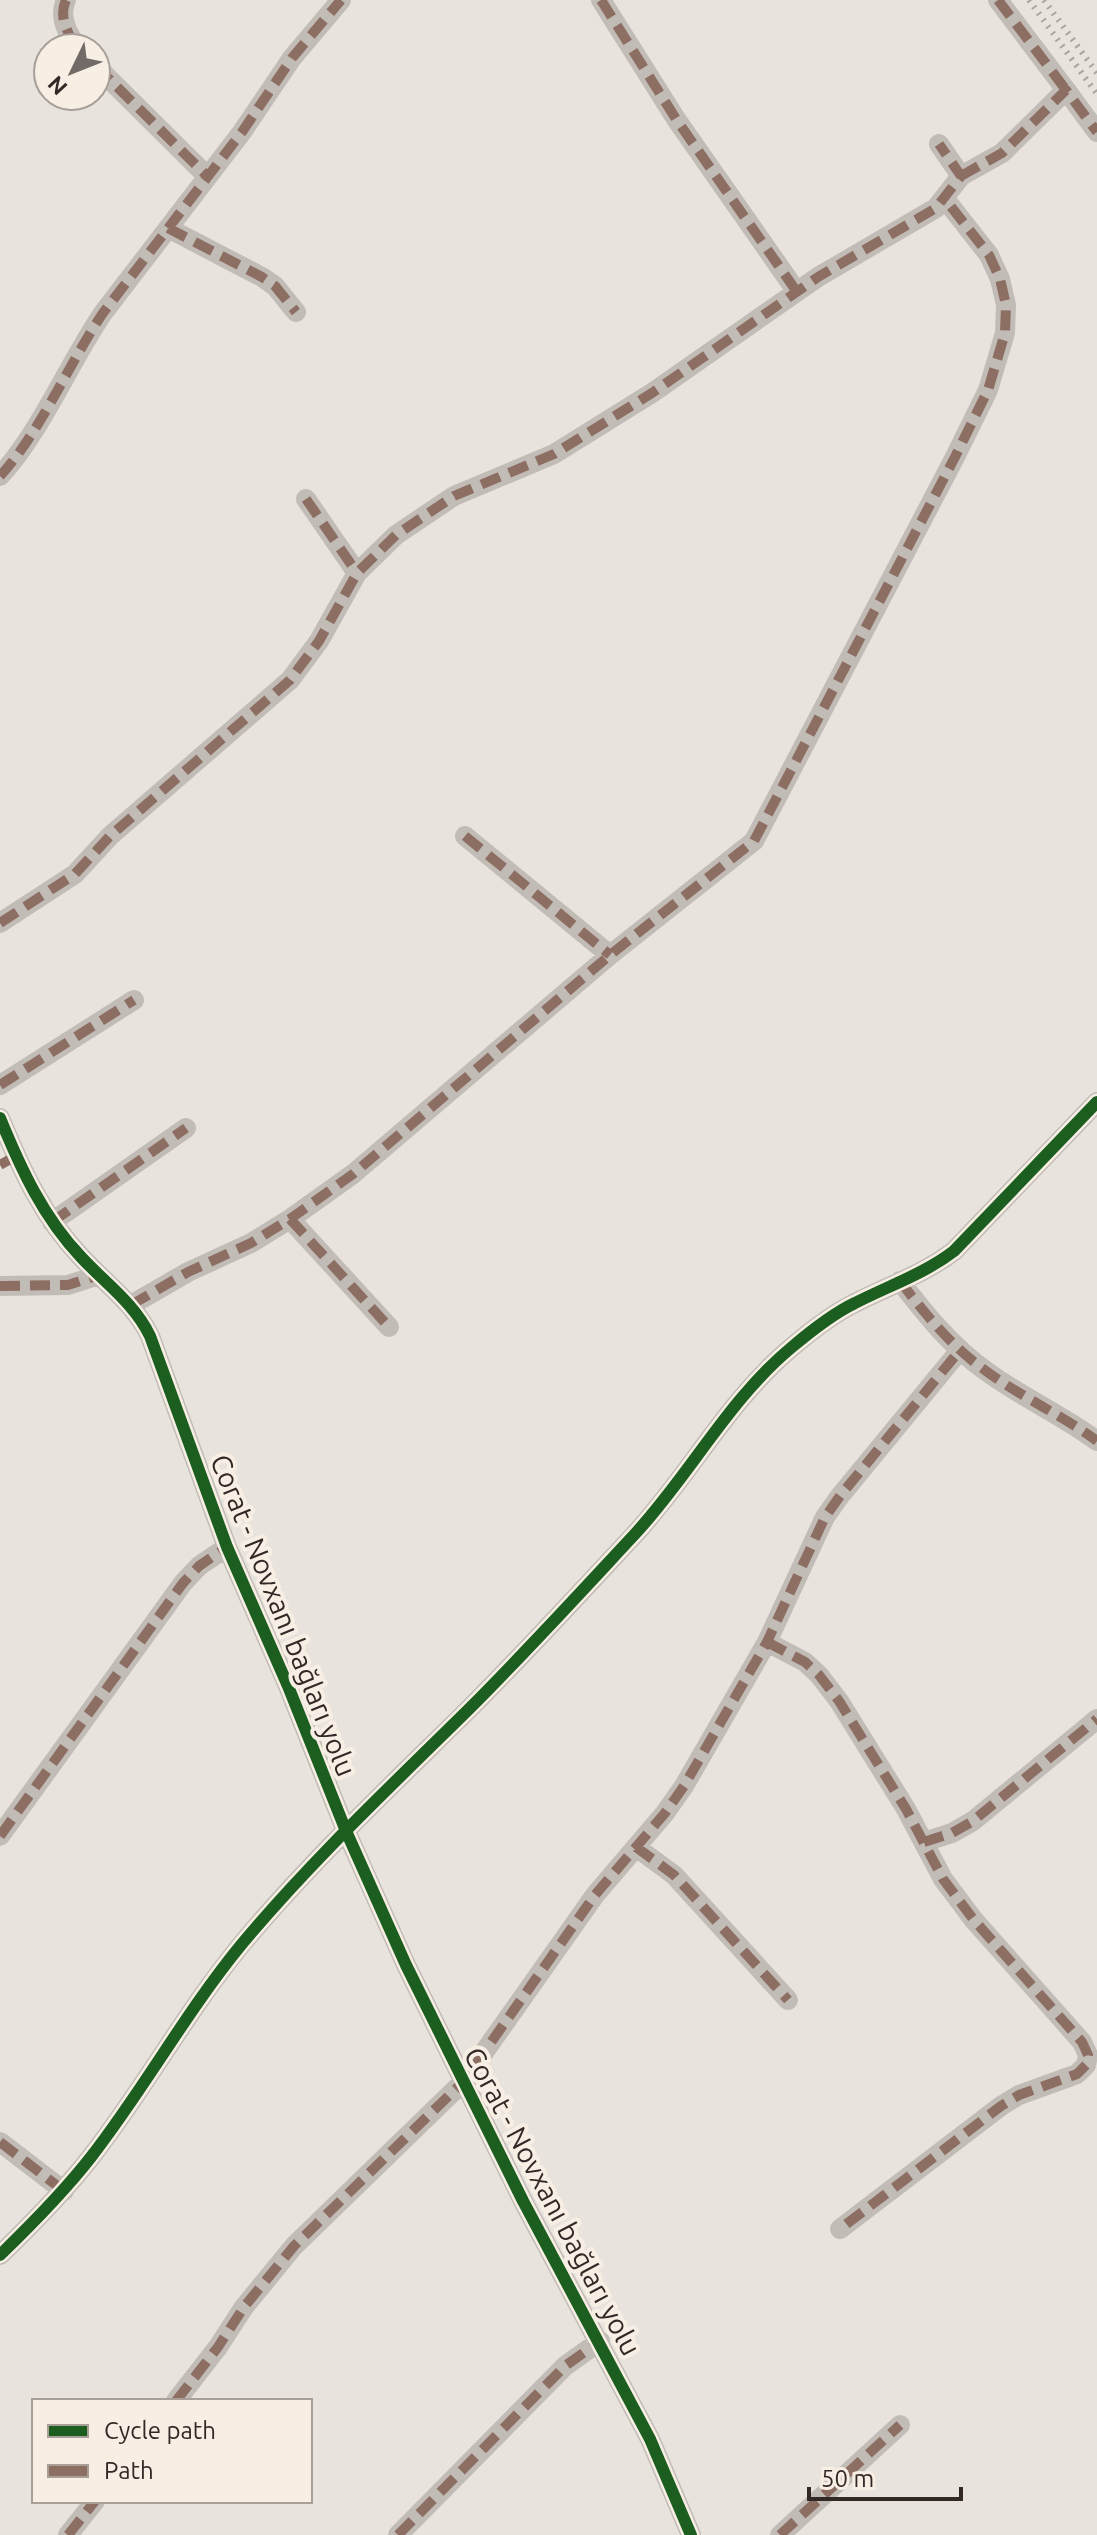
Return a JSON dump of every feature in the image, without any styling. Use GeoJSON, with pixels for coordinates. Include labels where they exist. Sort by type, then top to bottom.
{"type":"FeatureCollection","features":[{"type":"Feature","properties":{"kind":"street"},"geometry":{"type":"LineString","coordinates":[[66,0],[62,7],[68,32]]}},
{"type":"Feature","properties":{"kind":"street"},"geometry":{"type":"LineString","coordinates":[[0,476],[18,454],[84,340],[265,101],[292,58],[341,0]]}},
{"type":"Feature","properties":{"kind":"street"},"geometry":{"type":"LineString","coordinates":[[601,0],[676,119],[797,292]]}},
{"type":"Feature","properties":{"kind":"street"},"geometry":{"type":"LineString","coordinates":[[998,0],[1097,132]]}},
{"type":"Feature","properties":{"kind":"street"},"geometry":{"type":"LineString","coordinates":[[112,82],[207,176]]}},
{"type":"Feature","properties":{"kind":"street"},"geometry":{"type":"LineString","coordinates":[[0,923],[75,874],[110,836],[290,680],[319,641],[357,573],[396,535],[454,496],[554,454],[652,393],[797,292],[936,208],[945,199],[952,184],[1002,153],[1066,90]]}},
{"type":"Feature","properties":{"kind":"street"},"geometry":{"type":"LineString","coordinates":[[939,144],[961,176]]}},
{"type":"Feature","properties":{"kind":"street"},"geometry":{"type":"LineString","coordinates":[[131,1305],[188,1272],[251,1243],[353,1174],[610,955],[754,841],[955,457],[988,390],[1005,333],[1006,305],[1000,279],[989,255],[945,199]]}},
{"type":"Feature","properties":{"kind":"street"},"geometry":{"type":"LineString","coordinates":[[168,228],[262,277],[275,286],[296,312]]}},
{"type":"Feature","properties":{"kind":"street"},"geometry":{"type":"LineString","coordinates":[[306,499],[357,573]]}},
{"type":"Feature","properties":{"kind":"street"},"geometry":{"type":"LineString","coordinates":[[465,836],[610,955]]}},
{"type":"Feature","properties":{"kind":"street"},"geometry":{"type":"LineString","coordinates":[[0,1085],[134,1000]]}},
{"type":"Feature","properties":{"kind":"street"},"geometry":{"type":"LineString","coordinates":[[0,2255],[64,2191],[93,2154],[241,1946],[346,1831],[506,1672],[651,1517],[728,1412],[759,1377],[792,1347],[852,1304],[940,1262],[954,1251],[1097,1102]]}},
{"type":"Feature","properties":{"kind":"street","name":"Corat - Novxanı bağları yolu"},"geometry":{"type":"LineString","coordinates":[[0,1118],[8,1161],[28,1183],[52,1222],[99,1275],[131,1305],[150,1336],[227,1547],[288,1686],[346,1831],[406,1965],[523,2201],[650,2439],[691,2535]]}},
{"type":"Feature","properties":{"kind":"street"},"geometry":{"type":"LineString","coordinates":[[52,1222],[186,1128]]}},
{"type":"Feature","properties":{"kind":"street"},"geometry":{"type":"LineString","coordinates":[[290,1219],[389,1327]]}},
{"type":"Feature","properties":{"kind":"street"},"geometry":{"type":"LineString","coordinates":[[0,1286],[68,1285],[99,1275]]}},
{"type":"Feature","properties":{"kind":"street"},"geometry":{"type":"LineString","coordinates":[[900,1281],[960,1350],[987,1372],[1097,1441]]}},
{"type":"Feature","properties":{"kind":"street"},"geometry":{"type":"LineString","coordinates":[[178,2399],[244,2307],[294,2246],[463,2082],[595,1895],[684,1786],[767,1642],[825,1517],[960,1350]]}},
{"type":"Feature","properties":{"kind":"street"},"geometry":{"type":"LineString","coordinates":[[0,1836],[183,1583],[199,1566],[227,1547]]}},
{"type":"Feature","properties":{"kind":"street"},"geometry":{"type":"LineString","coordinates":[[767,1642],[805,1662],[826,1684],[906,1809],[943,1879],[973,1919],[1082,2042],[1088,2055],[1086,2065],[1077,2074],[1019,2095],[1001,2106],[840,2229]]}},
{"type":"Feature","properties":{"kind":"street"},"geometry":{"type":"LineString","coordinates":[[924,1842],[952,1833],[973,1821],[1097,1719]]}},
{"type":"Feature","properties":{"kind":"street"},"geometry":{"type":"LineString","coordinates":[[636,1847],[674,1875],[788,2000]]}},
{"type":"Feature","properties":{"kind":"street"},"geometry":{"type":"LineString","coordinates":[[0,2142],[64,2191]]}},
{"type":"Feature","properties":{"kind":"street"},"geometry":{"type":"LineString","coordinates":[[398,2535],[565,2366],[600,2341]]}},
{"type":"Feature","properties":{"kind":"street"},"geometry":{"type":"LineString","coordinates":[[780,2535],[900,2425]]}},
{"type":"Feature","properties":{"kind":"street"},"geometry":{"type":"LineString","coordinates":[[68,2535],[93,2503]]}},
{"type":"Feature","properties":{"kind":"railway"},"geometry":{"type":"LineString","coordinates":[[1029,0],[1097,94]]}},
{"type":"Feature","properties":{"kind":"railway"},"geometry":{"type":"LineString","coordinates":[[1044,0],[1097,73]]}},
{"type":"Feature","properties":{"kind":"marked path"},"geometry":{"type":"LineString","coordinates":[[66,0],[63,13],[68,32]]}},
{"type":"Feature","properties":{"kind":"marked path"},"geometry":{"type":"LineString","coordinates":[[0,476],[41,419],[103,313],[242,132],[292,58],[341,0]]}},
{"type":"Feature","properties":{"kind":"marked path"},"geometry":{"type":"LineString","coordinates":[[601,0],[676,119],[797,292]]}},
{"type":"Feature","properties":{"kind":"marked path"},"geometry":{"type":"LineString","coordinates":[[998,0],[1066,90]]}},
{"type":"Feature","properties":{"kind":"marked path"},"geometry":{"type":"LineString","coordinates":[[112,82],[207,176]]}},
{"type":"Feature","properties":{"kind":"marked path"},"geometry":{"type":"LineString","coordinates":[[961,176],[1002,153],[1066,90],[1097,132]]}},
{"type":"Feature","properties":{"kind":"marked path"},"geometry":{"type":"LineString","coordinates":[[0,923],[75,874],[110,836],[290,680],[319,641],[357,573],[396,535],[454,496],[554,454],[652,393],[818,277],[936,208],[961,176],[939,144]]}},
{"type":"Feature","properties":{"kind":"marked path"},"geometry":{"type":"LineString","coordinates":[[131,1305],[188,1272],[251,1243],[353,1174],[610,955],[754,841],[955,457],[988,390],[1005,333],[1006,305],[1000,279],[989,255],[945,199]]}},
{"type":"Feature","properties":{"kind":"marked path"},"geometry":{"type":"LineString","coordinates":[[168,228],[262,277],[275,286],[296,312]]}},
{"type":"Feature","properties":{"kind":"marked path"},"geometry":{"type":"LineString","coordinates":[[306,499],[357,573]]}},
{"type":"Feature","properties":{"kind":"marked path"},"geometry":{"type":"LineString","coordinates":[[465,836],[610,955]]}},
{"type":"Feature","properties":{"kind":"marked path"},"geometry":{"type":"LineString","coordinates":[[0,1085],[134,1000]]}},
{"type":"Feature","properties":{"kind":"marked path"},"geometry":{"type":"LineString","coordinates":[[52,1222],[186,1128]]}},
{"type":"Feature","properties":{"kind":"marked path"},"geometry":{"type":"LineString","coordinates":[[0,1165],[16,1156]]}},
{"type":"Feature","properties":{"kind":"marked path"},"geometry":{"type":"LineString","coordinates":[[290,1219],[389,1327]]}},
{"type":"Feature","properties":{"kind":"marked path"},"geometry":{"type":"LineString","coordinates":[[0,1286],[68,1285],[99,1275]]}},
{"type":"Feature","properties":{"kind":"marked path"},"geometry":{"type":"LineString","coordinates":[[900,1281],[940,1329],[974,1362],[1097,1441]]}},
{"type":"Feature","properties":{"kind":"marked path"},"geometry":{"type":"LineString","coordinates":[[178,2399],[244,2307],[294,2246],[463,2082],[595,1895],[665,1813],[684,1786],[767,1642],[825,1517],[960,1350]]}},
{"type":"Feature","properties":{"kind":"marked path"},"geometry":{"type":"LineString","coordinates":[[0,1836],[183,1583],[199,1566],[227,1547]]}},
{"type":"Feature","properties":{"kind":"marked path"},"geometry":{"type":"LineString","coordinates":[[767,1642],[805,1662],[819,1675],[839,1701],[906,1809],[943,1879],[973,1919],[1082,2042],[1088,2055],[1086,2065],[1077,2074],[1019,2095],[1001,2106],[840,2229]]}},
{"type":"Feature","properties":{"kind":"marked path"},"geometry":{"type":"LineString","coordinates":[[924,1842],[952,1833],[973,1821],[1097,1719]]}},
{"type":"Feature","properties":{"kind":"marked path"},"geometry":{"type":"LineString","coordinates":[[636,1847],[674,1875],[788,2000]]}},
{"type":"Feature","properties":{"kind":"marked path"},"geometry":{"type":"LineString","coordinates":[[0,2142],[64,2191]]}},
{"type":"Feature","properties":{"kind":"marked path"},"geometry":{"type":"LineString","coordinates":[[398,2535],[565,2366],[600,2341]]}},
{"type":"Feature","properties":{"kind":"marked path"},"geometry":{"type":"LineString","coordinates":[[780,2535],[900,2425]]}},
{"type":"Feature","properties":{"kind":"marked path"},"geometry":{"type":"LineString","coordinates":[[68,2535],[93,2503]]}},
{"type":"Feature","properties":{"kind":"cycle path"},"geometry":{"type":"LineString","coordinates":[[0,2255],[47,2208],[91,2157],[241,1945],[295,1883],[512,1666],[634,1535],[748,1390],[807,1335],[838,1312],[918,1273],[954,1251],[1097,1102]]}},
{"type":"Feature","properties":{"kind":"cycle path"},"geometry":{"type":"LineString","coordinates":[[0,1118],[25,1174],[55,1226],[128,1304],[150,1336],[227,1547],[288,1686],[346,1831],[406,1965],[523,2201],[650,2439],[691,2535]]}}]}
